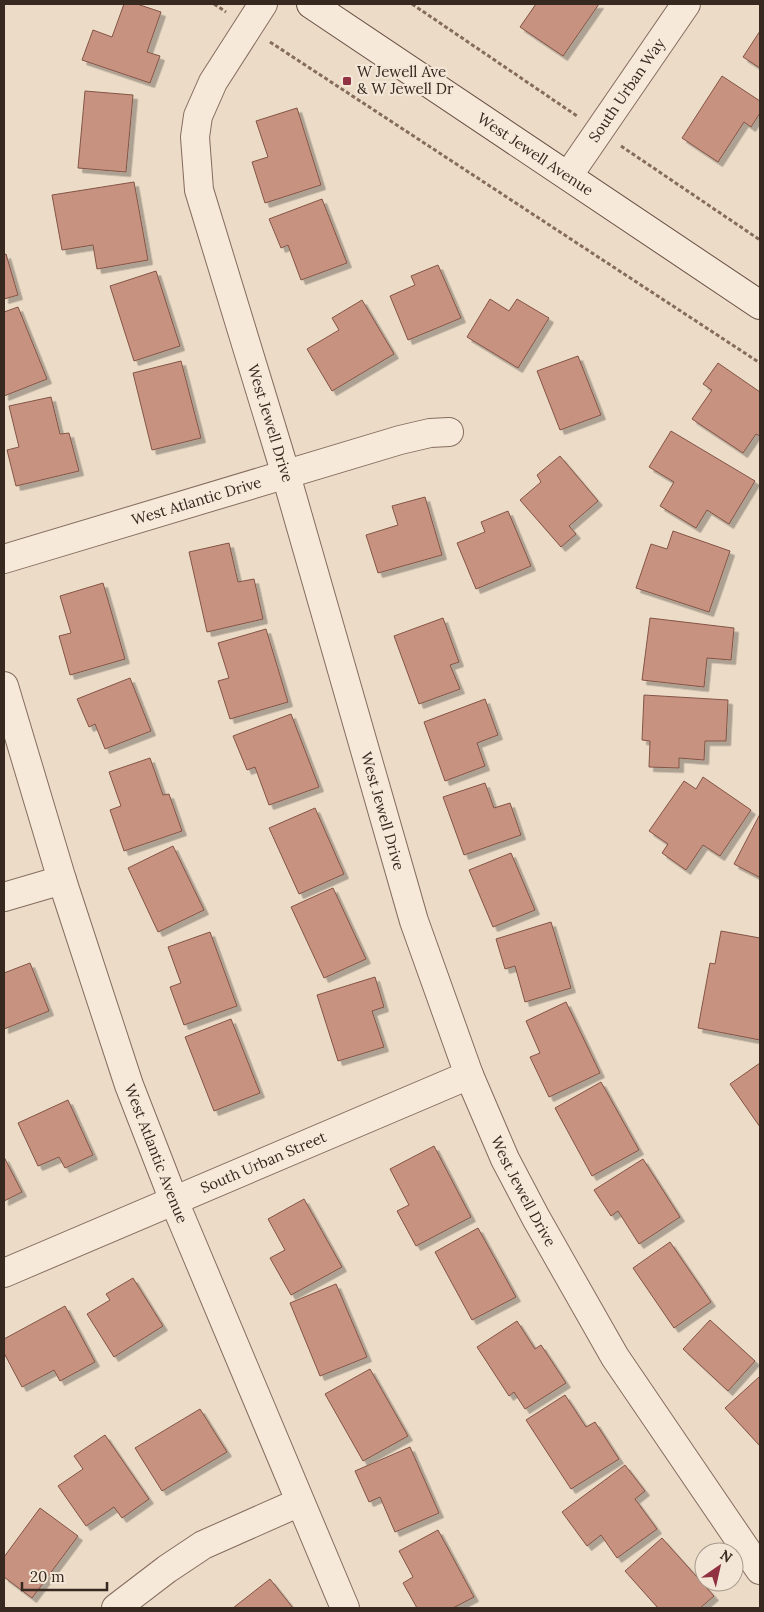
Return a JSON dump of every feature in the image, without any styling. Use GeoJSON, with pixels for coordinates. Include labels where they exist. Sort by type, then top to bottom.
{"type":"FeatureCollection","features":[{"type":"Feature","properties":{"kind":"street","name":"West Jewell Drive"},"geometry":{"type":"LineString","coordinates":[[263,4],[226,59],[202,106],[195,137],[195,162],[199,190],[286,475],[414,922],[469,1075],[505,1159],[585,1307],[615,1357],[760,1570]]}},
{"type":"Feature","properties":{"kind":"street","name":"West Jewell Avenue"},"geometry":{"type":"LineString","coordinates":[[311,4],[760,305]]}},
{"type":"Feature","properties":{"kind":"street","name":"South Urban Way"},"geometry":{"type":"LineString","coordinates":[[568,176],[686,4]]}},
{"type":"Feature","properties":{"kind":"street","name":"West Atlantic Drive"},"geometry":{"type":"LineString","coordinates":[[4,560],[400,440],[430,433],[449,432]]}},
{"type":"Feature","properties":{"kind":"street","name":"West Atlantic Avenue"},"geometry":{"type":"LineString","coordinates":[[4,686],[62,880],[112,1035],[174,1201],[345,1608]]}},
{"type":"Feature","properties":{"kind":"street"},"geometry":{"type":"LineString","coordinates":[[4,897],[62,880]]}},
{"type":"Feature","properties":{"kind":"street","name":"South Urban Street"},"geometry":{"type":"LineString","coordinates":[[4,1273],[469,1075]]}},
{"type":"Feature","properties":{"kind":"street"},"geometry":{"type":"LineString","coordinates":[[116,1608],[167,1569],[203,1545],[300,1502]]}},
{"type":"Feature","properties":{"kind":"path"},"geometry":{"type":"LineString","coordinates":[[214,4],[223,10]]}},
{"type":"Feature","properties":{"kind":"path"},"geometry":{"type":"LineString","coordinates":[[412,4],[760,240]]}},
{"type":"Feature","properties":{"kind":"path"},"geometry":{"type":"LineString","coordinates":[[267,40],[760,363]]}},
{"type":"Feature","properties":{"kind":"building"},"geometry":{"type":"Polygon","coordinates":[[[124,4],[137,4],[161,12],[147,52],[160,56],[150,83],[82,60],[93,30],[112,37],[124,4]]]}},
{"type":"Feature","properties":{"kind":"building"},"geometry":{"type":"Polygon","coordinates":[[[536,4],[599,4],[563,56],[520,27],[536,4]]]}},
{"type":"Feature","properties":{"kind":"building"},"geometry":{"type":"Polygon","coordinates":[[[760,31],[760,68],[743,57],[760,31]]]}},
{"type":"Feature","properties":{"kind":"building"},"geometry":{"type":"Polygon","coordinates":[[[722,76],[760,101],[760,113],[751,127],[744,122],[718,162],[682,138],[722,76]]]}},
{"type":"Feature","properties":{"kind":"building"},"geometry":{"type":"Polygon","coordinates":[[[85,91],[133,95],[126,172],[78,168],[85,91]]]}},
{"type":"Feature","properties":{"kind":"building"},"geometry":{"type":"Polygon","coordinates":[[[297,108],[321,185],[265,203],[252,162],[268,157],[256,121],[297,108]]]}},
{"type":"Feature","properties":{"kind":"building"},"geometry":{"type":"Polygon","coordinates":[[[134,182],[148,260],[97,269],[93,245],[62,250],[52,195],[134,182]]]}},
{"type":"Feature","properties":{"kind":"building"},"geometry":{"type":"Polygon","coordinates":[[[322,199],[347,263],[301,280],[288,245],[281,248],[269,219],[322,199]]]}},
{"type":"Feature","properties":{"kind":"building"},"geometry":{"type":"Polygon","coordinates":[[[6,254],[18,295],[4,299],[4,255],[6,254]]]}},
{"type":"Feature","properties":{"kind":"building"},"geometry":{"type":"Polygon","coordinates":[[[438,265],[461,318],[408,340],[390,296],[415,285],[411,276],[438,265]]]}},
{"type":"Feature","properties":{"kind":"building"},"geometry":{"type":"Polygon","coordinates":[[[156,271],[180,346],[134,361],[110,286],[156,271]]]}},
{"type":"Feature","properties":{"kind":"building"},"geometry":{"type":"Polygon","coordinates":[[[490,299],[509,311],[517,299],[549,318],[518,368],[467,337],[490,299]]]}},
{"type":"Feature","properties":{"kind":"building"},"geometry":{"type":"Polygon","coordinates":[[[362,300],[394,354],[332,391],[307,349],[339,330],[332,318],[362,300]]]}},
{"type":"Feature","properties":{"kind":"building"},"geometry":{"type":"Polygon","coordinates":[[[18,307],[47,379],[4,396],[4,312],[18,307]]]}},
{"type":"Feature","properties":{"kind":"building"},"geometry":{"type":"Polygon","coordinates":[[[578,356],[601,415],[560,430],[537,371],[578,356]]]}},
{"type":"Feature","properties":{"kind":"building"},"geometry":{"type":"Polygon","coordinates":[[[181,361],[201,438],[152,450],[133,373],[181,361]]]}},
{"type":"Feature","properties":{"kind":"building"},"geometry":{"type":"Polygon","coordinates":[[[718,363],[760,392],[760,436],[756,434],[743,453],[692,419],[712,390],[703,384],[718,363]]]}},
{"type":"Feature","properties":{"kind":"building"},"geometry":{"type":"Polygon","coordinates":[[[51,397],[60,434],[69,433],[79,471],[16,486],[7,450],[19,447],[9,406],[51,397]]]}},
{"type":"Feature","properties":{"kind":"building"},"geometry":{"type":"Polygon","coordinates":[[[671,431],[755,481],[729,524],[707,510],[696,528],[660,506],[674,482],[649,467],[671,431]]]}},
{"type":"Feature","properties":{"kind":"building"},"geometry":{"type":"Polygon","coordinates":[[[560,456],[598,501],[569,526],[576,534],[561,547],[520,500],[541,482],[537,475],[560,456]]]}},
{"type":"Feature","properties":{"kind":"building"},"geometry":{"type":"Polygon","coordinates":[[[425,497],[442,555],[378,573],[366,535],[398,525],[392,506],[425,497]]]}},
{"type":"Feature","properties":{"kind":"building"},"geometry":{"type":"Polygon","coordinates":[[[508,511],[531,566],[476,589],[457,543],[485,532],[481,522],[508,511]]]}},
{"type":"Feature","properties":{"kind":"building"},"geometry":{"type":"Polygon","coordinates":[[[673,531],[730,551],[709,612],[636,588],[651,544],[667,549],[673,531]]]}},
{"type":"Feature","properties":{"kind":"building"},"geometry":{"type":"Polygon","coordinates":[[[229,543],[238,582],[254,579],[263,619],[207,632],[189,552],[229,543]]]}},
{"type":"Feature","properties":{"kind":"building"},"geometry":{"type":"Polygon","coordinates":[[[103,583],[125,659],[70,675],[59,636],[71,633],[60,596],[103,583]]]}},
{"type":"Feature","properties":{"kind":"building"},"geometry":{"type":"Polygon","coordinates":[[[443,618],[459,662],[450,665],[460,689],[419,704],[394,636],[443,618]]]}},
{"type":"Feature","properties":{"kind":"building"},"geometry":{"type":"Polygon","coordinates":[[[650,618],[734,628],[731,660],[707,658],[704,687],[642,680],[650,618]]]}},
{"type":"Feature","properties":{"kind":"building"},"geometry":{"type":"Polygon","coordinates":[[[266,629],[288,702],[230,719],[218,681],[229,678],[218,643],[266,629]]]}},
{"type":"Feature","properties":{"kind":"building"},"geometry":{"type":"Polygon","coordinates":[[[130,678],[151,731],[105,749],[95,724],[89,727],[77,699],[130,678]]]}},
{"type":"Feature","properties":{"kind":"building"},"geometry":{"type":"Polygon","coordinates":[[[644,695],[728,700],[726,741],[705,741],[704,760],[679,758],[679,768],[649,767],[650,741],[642,740],[644,695]]]}},
{"type":"Feature","properties":{"kind":"building"},"geometry":{"type":"Polygon","coordinates":[[[485,699],[498,735],[477,743],[485,766],[445,781],[424,722],[485,699]]]}},
{"type":"Feature","properties":{"kind":"building"},"geometry":{"type":"Polygon","coordinates":[[[291,714],[319,787],[269,805],[255,767],[247,770],[233,736],[291,714]]]}},
{"type":"Feature","properties":{"kind":"building"},"geometry":{"type":"Polygon","coordinates":[[[150,758],[163,795],[169,794],[182,831],[124,851],[110,810],[121,806],[109,772],[150,758]]]}},
{"type":"Feature","properties":{"kind":"building"},"geometry":{"type":"Polygon","coordinates":[[[703,777],[751,810],[720,856],[703,845],[686,870],[662,853],[668,844],[649,831],[684,781],[696,789],[703,777]]]}},
{"type":"Feature","properties":{"kind":"building"},"geometry":{"type":"Polygon","coordinates":[[[485,783],[494,808],[510,803],[521,835],[464,855],[443,797],[485,783]]]}},
{"type":"Feature","properties":{"kind":"building"},"geometry":{"type":"Polygon","coordinates":[[[315,808],[344,874],[299,894],[269,828],[315,808]]]}},
{"type":"Feature","properties":{"kind":"building"},"geometry":{"type":"Polygon","coordinates":[[[760,814],[760,874],[759,877],[734,864],[760,814]]]}},
{"type":"Feature","properties":{"kind":"building"},"geometry":{"type":"Polygon","coordinates":[[[173,846],[204,910],[158,932],[128,868],[173,846]]]}},
{"type":"Feature","properties":{"kind":"building"},"geometry":{"type":"Polygon","coordinates":[[[511,853],[535,910],[493,927],[469,870],[511,853]]]}},
{"type":"Feature","properties":{"kind":"building"},"geometry":{"type":"Polygon","coordinates":[[[333,888],[366,959],[324,978],[291,907],[333,888]]]}},
{"type":"Feature","properties":{"kind":"building"},"geometry":{"type":"Polygon","coordinates":[[[551,922],[571,988],[525,1002],[515,966],[505,969],[496,939],[551,922]]]}},
{"type":"Feature","properties":{"kind":"building"},"geometry":{"type":"Polygon","coordinates":[[[721,931],[760,938],[760,1040],[698,1028],[710,963],[715,964],[721,931]]]}},
{"type":"Feature","properties":{"kind":"building"},"geometry":{"type":"Polygon","coordinates":[[[210,932],[237,1006],[184,1025],[170,987],[181,983],[168,947],[210,932]]]}},
{"type":"Feature","properties":{"kind":"building"},"geometry":{"type":"Polygon","coordinates":[[[30,963],[49,1011],[4,1029],[4,973],[30,963]]]}},
{"type":"Feature","properties":{"kind":"building"},"geometry":{"type":"Polygon","coordinates":[[[375,977],[384,1007],[372,1011],[384,1047],[338,1061],[317,995],[375,977]]]}},
{"type":"Feature","properties":{"kind":"building"},"geometry":{"type":"Polygon","coordinates":[[[566,1002],[600,1073],[549,1097],[530,1057],[540,1053],[526,1021],[566,1002]]]}},
{"type":"Feature","properties":{"kind":"building"},"geometry":{"type":"Polygon","coordinates":[[[231,1019],[260,1093],[214,1111],[185,1037],[231,1019]]]}},
{"type":"Feature","properties":{"kind":"building"},"geometry":{"type":"Polygon","coordinates":[[[760,1063],[760,1127],[730,1084],[760,1063]]]}},
{"type":"Feature","properties":{"kind":"building"},"geometry":{"type":"Polygon","coordinates":[[[601,1082],[639,1150],[592,1176],[555,1108],[601,1082]]]}},
{"type":"Feature","properties":{"kind":"building"},"geometry":{"type":"Polygon","coordinates":[[[68,1100],[93,1155],[65,1168],[59,1157],[38,1166],[18,1123],[68,1100]]]}},
{"type":"Feature","properties":{"kind":"building"},"geometry":{"type":"Polygon","coordinates":[[[434,1146],[471,1217],[416,1246],[397,1211],[409,1205],[390,1169],[434,1146]]]}},
{"type":"Feature","properties":{"kind":"building"},"geometry":{"type":"Polygon","coordinates":[[[4,1157],[22,1192],[4,1201],[4,1157]]]}},
{"type":"Feature","properties":{"kind":"building"},"geometry":{"type":"Polygon","coordinates":[[[643,1159],[680,1217],[639,1244],[618,1211],[611,1216],[594,1190],[643,1159]]]}},
{"type":"Feature","properties":{"kind":"building"},"geometry":{"type":"Polygon","coordinates":[[[304,1199],[342,1267],[291,1295],[270,1258],[285,1250],[268,1219],[304,1199]]]}},
{"type":"Feature","properties":{"kind":"building"},"geometry":{"type":"Polygon","coordinates":[[[478,1228],[516,1297],[472,1320],[435,1252],[478,1228]]]}},
{"type":"Feature","properties":{"kind":"building"},"geometry":{"type":"Polygon","coordinates":[[[670,1242],[711,1302],[674,1328],[633,1268],[670,1242]]]}},
{"type":"Feature","properties":{"kind":"building"},"geometry":{"type":"Polygon","coordinates":[[[133,1278],[163,1326],[114,1357],[87,1314],[110,1300],[106,1294],[133,1278]]]}},
{"type":"Feature","properties":{"kind":"building"},"geometry":{"type":"Polygon","coordinates":[[[336,1284],[367,1357],[320,1376],[290,1303],[336,1284]]]}},
{"type":"Feature","properties":{"kind":"building"},"geometry":{"type":"Polygon","coordinates":[[[65,1306],[95,1362],[60,1381],[54,1370],[22,1387],[4,1353],[4,1339],[65,1306]]]}},
{"type":"Feature","properties":{"kind":"building"},"geometry":{"type":"Polygon","coordinates":[[[710,1320],[755,1361],[728,1391],[683,1349],[710,1320]]]}},
{"type":"Feature","properties":{"kind":"building"},"geometry":{"type":"Polygon","coordinates":[[[517,1321],[535,1349],[541,1345],[566,1383],[525,1409],[514,1392],[509,1396],[477,1347],[517,1321]]]}},
{"type":"Feature","properties":{"kind":"building"},"geometry":{"type":"Polygon","coordinates":[[[370,1369],[408,1436],[363,1461],[325,1394],[370,1369]]]}},
{"type":"Feature","properties":{"kind":"building"},"geometry":{"type":"Polygon","coordinates":[[[760,1378],[760,1446],[725,1408],[760,1378]]]}},
{"type":"Feature","properties":{"kind":"building"},"geometry":{"type":"Polygon","coordinates":[[[565,1395],[586,1427],[595,1422],[619,1459],[571,1489],[526,1420],[565,1395]]]}},
{"type":"Feature","properties":{"kind":"building"},"geometry":{"type":"Polygon","coordinates":[[[200,1409],[227,1452],[162,1491],[135,1448],[200,1409]]]}},
{"type":"Feature","properties":{"kind":"building"},"geometry":{"type":"Polygon","coordinates":[[[105,1435],[149,1499],[122,1518],[114,1507],[86,1526],[58,1486],[83,1469],[74,1456],[105,1435]]]}},
{"type":"Feature","properties":{"kind":"building"},"geometry":{"type":"Polygon","coordinates":[[[410,1447],[439,1513],[395,1532],[380,1497],[369,1502],[355,1471],[410,1447]]]}},
{"type":"Feature","properties":{"kind":"building"},"geometry":{"type":"Polygon","coordinates":[[[625,1465],[645,1491],[635,1499],[657,1529],[617,1558],[601,1535],[587,1546],[562,1512],[625,1465]]]}},
{"type":"Feature","properties":{"kind":"building"},"geometry":{"type":"Polygon","coordinates":[[[40,1508],[78,1536],[32,1598],[4,1577],[4,1557],[40,1508]]]}},
{"type":"Feature","properties":{"kind":"building"},"geometry":{"type":"Polygon","coordinates":[[[438,1530],[474,1597],[453,1608],[417,1608],[403,1583],[413,1577],[399,1551],[438,1530]]]}},
{"type":"Feature","properties":{"kind":"building"},"geometry":{"type":"Polygon","coordinates":[[[662,1538],[694,1574],[694,1592],[710,1592],[714,1596],[700,1608],[658,1608],[625,1571],[662,1538]]]}},
{"type":"Feature","properties":{"kind":"building"},"geometry":{"type":"Polygon","coordinates":[[[270,1579],[293,1608],[233,1608],[270,1579]]]}},
{"type":"Feature","properties":{"kind":"place","name":"W Jewell Ave & W Jewell Dr"},"geometry":{"type":"Point","coordinates":[347,81]}}]}
